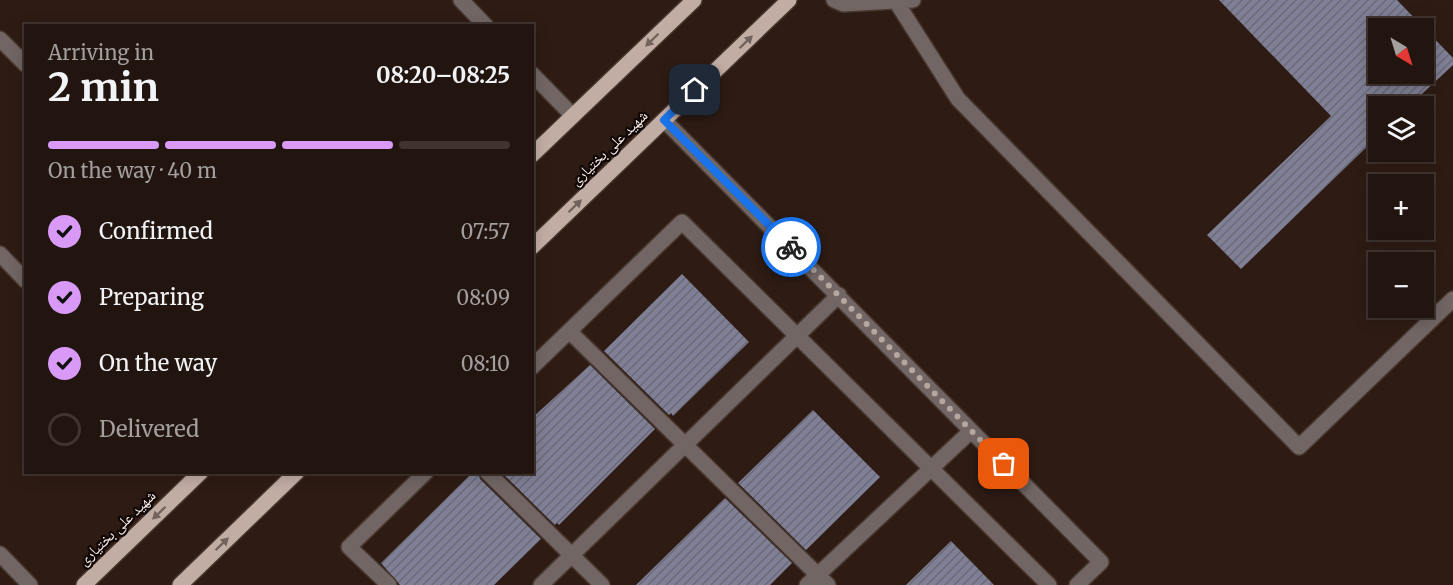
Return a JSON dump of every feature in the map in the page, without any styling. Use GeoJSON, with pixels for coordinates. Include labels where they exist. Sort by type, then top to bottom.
{"type":"FeatureCollection","features":[{"type":"Feature","properties":{"kind":"main road"},"geometry":{"type":"LineString","coordinates":[[534,153],[694,0]]}},
{"type":"Feature","properties":{"kind":"main road","name":"شهید علی بختیاری"},"geometry":{"type":"LineString","coordinates":[[534,244],[789,0]]}},
{"type":"Feature","properties":{"kind":"main road","name":"شهید علی بختیاری"},"geometry":{"type":"LineString","coordinates":[[84,585],[199,474]]}},
{"type":"Feature","properties":{"kind":"main road"},"geometry":{"type":"LineString","coordinates":[[180,585],[295,474]]}},
{"type":"Feature","properties":{"kind":"street"},"geometry":{"type":"LineString","coordinates":[[461,0],[484,24]]}},
{"type":"Feature","properties":{"kind":"street"},"geometry":{"type":"LineString","coordinates":[[834,0],[843,4],[897,3],[913,0]]}},
{"type":"Feature","properties":{"kind":"street"},"geometry":{"type":"LineString","coordinates":[[897,3],[958,99],[1299,447],[1453,299]]}},
{"type":"Feature","properties":{"kind":"street"},"geometry":{"type":"LineString","coordinates":[[0,39],[24,63]]}},
{"type":"Feature","properties":{"kind":"street"},"geometry":{"type":"LineString","coordinates":[[534,76],[573,116]]}},
{"type":"Feature","properties":{"kind":"street"},"geometry":{"type":"LineString","coordinates":[[664,120],[1101,562],[1077,585]]}},
{"type":"Feature","properties":{"kind":"street"},"geometry":{"type":"LineString","coordinates":[[534,365],[682,222],[798,334],[1049,585]]}},
{"type":"Feature","properties":{"kind":"street"},"geometry":{"type":"LineString","coordinates":[[0,254],[24,279]]}},
{"type":"Feature","properties":{"kind":"street"},"geometry":{"type":"LineString","coordinates":[[541,585],[684,443],[839,295]]}},
{"type":"Feature","properties":{"kind":"street"},"geometry":{"type":"LineString","coordinates":[[569,331],[684,443],[818,581],[931,467],[971,431]]}},
{"type":"Feature","properties":{"kind":"street"},"geometry":{"type":"LineString","coordinates":[[388,585],[349,547],[424,474]]}},
{"type":"Feature","properties":{"kind":"street"},"geometry":{"type":"LineString","coordinates":[[489,474],[602,585]]}},
{"type":"Feature","properties":{"kind":"street"},"geometry":{"type":"LineString","coordinates":[[0,554],[30,585]]}},
{"type":"Feature","properties":{"kind":"building"},"geometry":{"type":"Polygon","coordinates":[[[1219,0],[1397,0],[1414,18],[1368,18],[1368,84],[1433,84],[1420,96],[1368,96],[1368,146],[1241,269],[1207,235],[1331,116],[1219,0]]]}},
{"type":"Feature","properties":{"kind":"building"},"geometry":{"type":"Polygon","coordinates":[[[1434,38],[1453,58],[1453,65],[1434,83],[1434,38]]]}},
{"type":"Feature","properties":{"kind":"building"},"geometry":{"type":"Polygon","coordinates":[[[682,274],[749,342],[673,416],[671,413],[669,415],[604,351],[682,274]]]}},
{"type":"Feature","properties":{"kind":"building"},"geometry":{"type":"Polygon","coordinates":[[[590,365],[655,429],[559,525],[557,523],[555,525],[503,474],[534,474],[534,416],[590,365]]]}},
{"type":"Feature","properties":{"kind":"building"},"geometry":{"type":"Polygon","coordinates":[[[813,410],[880,477],[806,550],[738,483],[813,410]]]}},
{"type":"Feature","properties":{"kind":"building"},"geometry":{"type":"Polygon","coordinates":[[[471,474],[479,474],[480,479],[541,539],[494,585],[400,585],[381,563],[471,474]]]}},
{"type":"Feature","properties":{"kind":"building"},"geometry":{"type":"Polygon","coordinates":[[[725,498],[792,563],[770,585],[636,585],[725,498]]]}},
{"type":"Feature","properties":{"kind":"building"},"geometry":{"type":"Polygon","coordinates":[[[951,541],[994,585],[906,585],[951,541]]]}},
{"type":"Feature","properties":{"kind":"way so far"},"geometry":{"type":"LineString","coordinates":[[791,247],[1004,464]]}},
{"type":"Feature","properties":{"kind":"route"},"geometry":{"type":"LineString","coordinates":[[695,90],[664,120],[791,247]]}}]}
